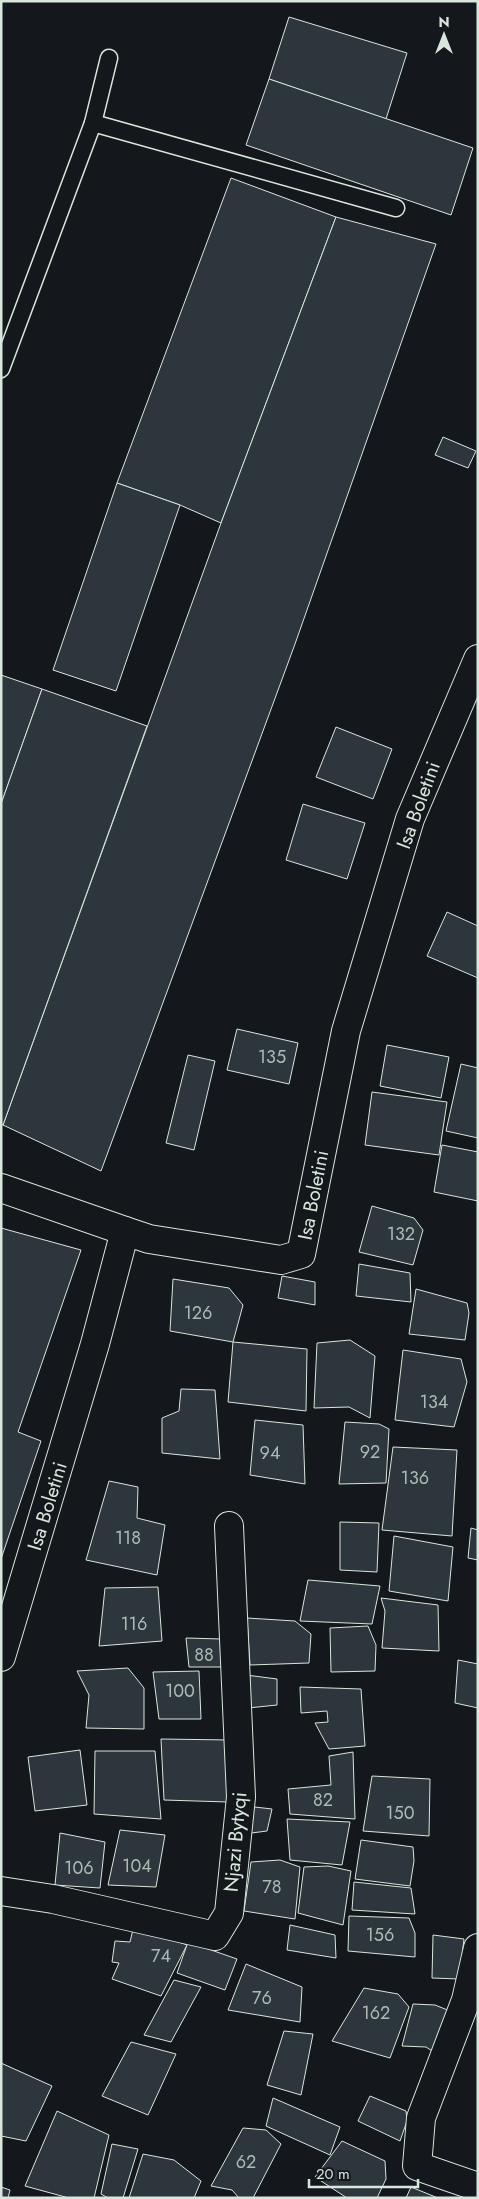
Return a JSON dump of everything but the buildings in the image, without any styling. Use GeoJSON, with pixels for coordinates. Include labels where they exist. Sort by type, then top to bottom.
{"type":"FeatureCollection","features":[{"type":"Feature","properties":{"kind":"street","name":"Isa Boletini"},"geometry":{"type":"LineString","coordinates":[[1,1657],[93,1353],[125,1231],[149,1239],[281,1260],[301,1254],[349,1022],[410,819],[478,659]]}},
{"type":"Feature","properties":{"kind":"street"},"geometry":{"type":"LineString","coordinates":[[1,1188],[125,1231]]}},
{"type":"Feature","properties":{"kind":"street","name":"Njazi Bytyqi"},"geometry":{"type":"LineString","coordinates":[[1,1891],[54,1899],[215,1936],[229,1913],[241,1797],[229,1526]]}},
{"type":"Feature","properties":{"kind":"street"},"geometry":{"type":"LineString","coordinates":[[478,1948],[466,2000],[421,2118],[417,2166],[478,2187]]}},
{"type":"Feature","properties":{"kind":"lane"},"geometry":{"type":"LineString","coordinates":[[1,369],[94,123],[109,58]]}},
{"type":"Feature","properties":{"kind":"lane"},"geometry":{"type":"LineString","coordinates":[[94,123],[396,208]]}}]}
